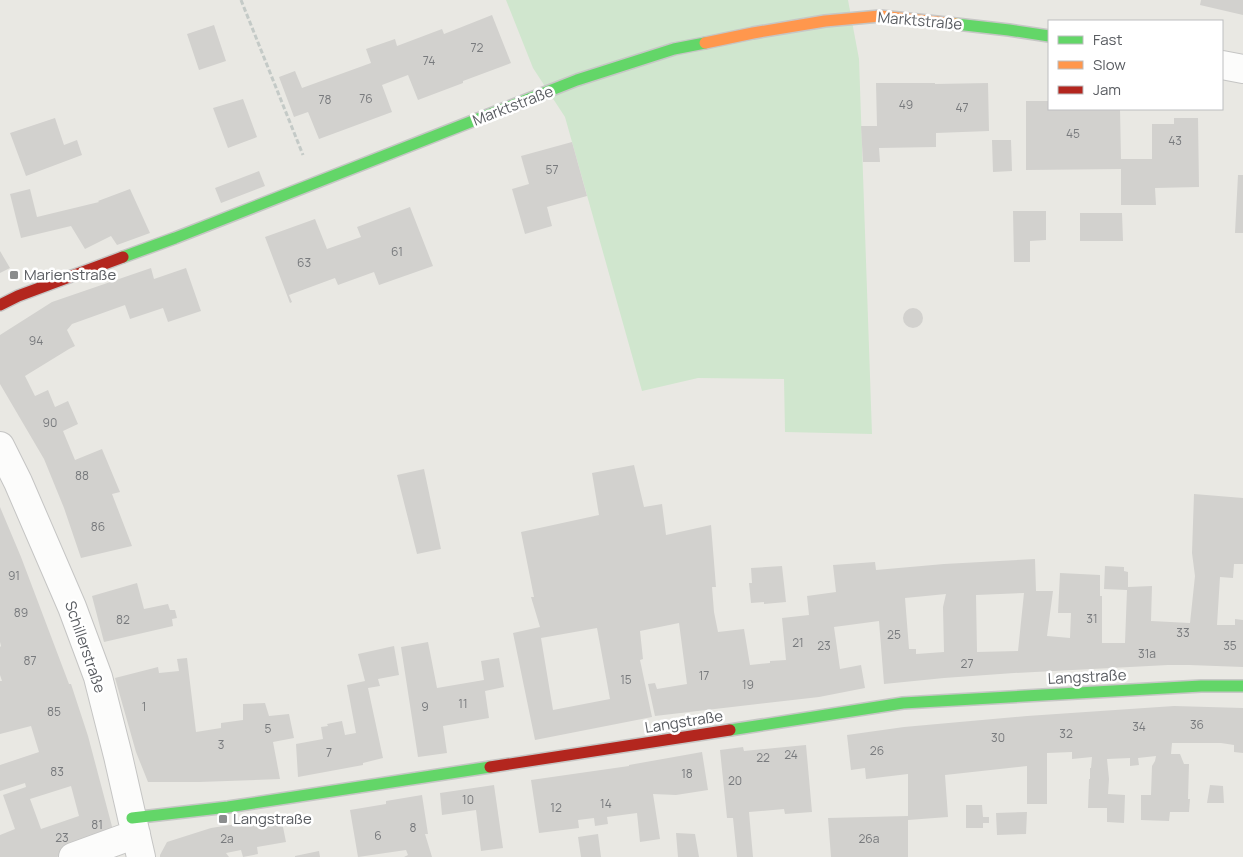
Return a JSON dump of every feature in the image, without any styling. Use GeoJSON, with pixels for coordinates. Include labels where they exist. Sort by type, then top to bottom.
{"type":"FeatureCollection","features":[{"type":"Feature","properties":{"kind":"street","name":"Marktstraße"},"geometry":{"type":"LineString","coordinates":[[0,305],[18,296],[175,238],[577,80],[674,49],[878,8],[1048,36]]}},
{"type":"Feature","properties":{"kind":"street"},"geometry":{"type":"LineString","coordinates":[[1223,65],[1243,69]]}},
{"type":"Feature","properties":{"kind":"street","name":"Schillerstraße"},"geometry":{"type":"LineString","coordinates":[[0,446],[18,482],[72,607],[94,669],[116,748],[137,836]]}},
{"type":"Feature","properties":{"kind":"street","name":"Langstraße"},"geometry":{"type":"LineString","coordinates":[[137,836],[228,807],[903,703],[1201,686],[1243,686]]}},
{"type":"Feature","properties":{"kind":"street"},"geometry":{"type":"LineString","coordinates":[[73,857],[137,836]]}},
{"type":"Feature","properties":{"kind":"path"},"geometry":{"type":"LineString","coordinates":[[241,0],[314,183]]}},
{"type":"Feature","properties":{"kind":"green space"},"geometry":{"type":"Polygon","coordinates":[[[506,0],[848,0],[859,59],[872,434],[785,432],[784,379],[698,378],[642,391],[565,117],[533,68],[506,0]]]}},
{"type":"Feature","properties":{"kind":"building"},"geometry":{"type":"Polygon","coordinates":[[[1201,0],[1243,0],[1243,15],[1200,5],[1201,0]]]}},
{"type":"Feature","properties":{"kind":"building"},"geometry":{"type":"Polygon","coordinates":[[[492,15],[511,63],[418,100],[408,75],[382,85],[392,112],[319,139],[308,112],[294,117],[279,77],[295,71],[302,88],[371,63],[366,49],[395,39],[397,46],[442,29],[444,34],[492,15]]]}},
{"type":"Feature","properties":{"kind":"building"},"geometry":{"type":"Polygon","coordinates":[[[214,25],[226,61],[199,70],[187,34],[214,25]]]}},
{"type":"Feature","properties":{"kind":"building"},"geometry":{"type":"Polygon","coordinates":[[[876,83],[988,83],[989,131],[936,133],[936,147],[879,148],[880,162],[863,162],[861,126],[877,126],[876,83]]]}},
{"type":"Feature","properties":{"kind":"building"},"geometry":{"type":"Polygon","coordinates":[[[243,99],[257,137],[228,148],[213,108],[243,99]]]}},
{"type":"Feature","properties":{"kind":"building"},"geometry":{"type":"Polygon","coordinates":[[[1026,101],[1048,101],[1048,110],[1120,110],[1121,159],[1152,159],[1152,124],[1174,124],[1174,118],[1198,118],[1199,187],[1155,188],[1156,205],[1121,205],[1121,169],[1026,170],[1026,101]]]}},
{"type":"Feature","properties":{"kind":"building"},"geometry":{"type":"Polygon","coordinates":[[[55,118],[64,145],[77,140],[82,155],[26,176],[10,133],[55,118]]]}},
{"type":"Feature","properties":{"kind":"building"},"geometry":{"type":"Polygon","coordinates":[[[992,140],[1011,140],[1012,171],[993,172],[992,140]]]}},
{"type":"Feature","properties":{"kind":"building"},"geometry":{"type":"Polygon","coordinates":[[[572,142],[587,196],[547,207],[552,226],[525,234],[512,189],[529,184],[521,156],[572,142]]]}},
{"type":"Feature","properties":{"kind":"building"},"geometry":{"type":"Polygon","coordinates":[[[259,171],[265,186],[221,203],[215,188],[259,171]]]}},
{"type":"Feature","properties":{"kind":"building"},"geometry":{"type":"Polygon","coordinates":[[[1238,175],[1243,175],[1243,233],[1235,233],[1238,175]]]}},
{"type":"Feature","properties":{"kind":"building"},"geometry":{"type":"Polygon","coordinates":[[[30,189],[37,217],[99,202],[130,189],[150,233],[117,245],[111,236],[85,249],[71,226],[21,238],[10,194],[30,189]]]}},
{"type":"Feature","properties":{"kind":"building"},"geometry":{"type":"Polygon","coordinates":[[[410,207],[433,266],[379,285],[374,272],[338,285],[335,278],[289,295],[292,302],[290,303],[265,237],[315,219],[327,249],[361,237],[357,227],[410,207]]]}},
{"type":"Feature","properties":{"kind":"building"},"geometry":{"type":"Polygon","coordinates":[[[1013,211],[1046,211],[1046,240],[1030,241],[1030,262],[1014,262],[1013,211]]]}},
{"type":"Feature","properties":{"kind":"building"},"geometry":{"type":"Polygon","coordinates":[[[1080,213],[1122,213],[1123,241],[1080,241],[1080,213]]]}},
{"type":"Feature","properties":{"kind":"building"},"geometry":{"type":"Polygon","coordinates":[[[0,251],[10,268],[0,273],[0,251]]]}},
{"type":"Feature","properties":{"kind":"building"},"geometry":{"type":"Polygon","coordinates":[[[151,268],[154,279],[186,268],[201,311],[168,322],[163,308],[130,319],[125,305],[72,324],[67,330],[75,346],[25,376],[35,396],[48,390],[55,407],[68,401],[78,424],[63,431],[75,460],[102,449],[120,492],[112,494],[132,546],[81,558],[64,508],[44,459],[0,384],[0,335],[52,302],[151,268]]]}},
{"type":"Feature","properties":{"kind":"building"},"geometry":{"type":"Polygon","coordinates":[[[913,308],[920,311],[923,318],[920,325],[913,328],[906,325],[903,318],[906,311],[913,308]]]}},
{"type":"Feature","properties":{"kind":"building"},"geometry":{"type":"Polygon","coordinates":[[[634,465],[644,507],[662,504],[666,535],[711,525],[716,587],[712,587],[718,632],[744,629],[750,665],[786,660],[782,618],[809,615],[807,596],[836,592],[833,565],[875,562],[876,570],[1035,559],[1036,591],[1053,591],[1047,636],[1070,638],[1071,613],[1058,613],[1060,573],[1100,575],[1102,643],[1125,643],[1127,590],[1104,589],[1105,566],[1124,567],[1124,571],[1128,572],[1128,587],[1152,586],[1151,621],[1190,623],[1195,576],[1192,553],[1194,494],[1243,498],[1243,564],[1234,564],[1233,578],[1220,577],[1217,625],[1235,625],[1235,619],[1243,620],[1243,667],[1168,665],[1014,673],[884,684],[879,621],[834,627],[840,669],[861,665],[865,688],[819,697],[655,716],[648,684],[655,683],[657,689],[687,684],[679,623],[640,631],[643,659],[640,660],[652,717],[535,740],[513,633],[540,627],[531,597],[534,597],[521,532],[599,515],[592,473],[634,465]],[[1024,593],[976,595],[977,652],[1018,651],[1024,593]],[[946,594],[905,598],[909,649],[916,649],[916,654],[944,652],[943,607],[946,594]],[[597,628],[541,638],[553,710],[610,699],[597,628]]]}},
{"type":"Feature","properties":{"kind":"building"},"geometry":{"type":"Polygon","coordinates":[[[424,469],[441,549],[417,554],[397,475],[424,469]]]}},
{"type":"Feature","properties":{"kind":"building"},"geometry":{"type":"Polygon","coordinates":[[[0,507],[69,684],[71,684],[88,736],[114,834],[57,857],[0,857],[0,835],[15,829],[3,795],[26,787],[25,783],[0,791],[0,765],[39,752],[31,726],[0,734],[0,681],[2,681],[0,675],[0,507]],[[71,786],[30,799],[41,829],[79,816],[71,786]]]}},
{"type":"Feature","properties":{"kind":"building"},"geometry":{"type":"Polygon","coordinates":[[[782,566],[786,602],[751,603],[749,583],[752,583],[751,568],[782,566]]]}},
{"type":"Feature","properties":{"kind":"building"},"geometry":{"type":"Polygon","coordinates":[[[137,583],[144,609],[168,604],[170,610],[175,610],[177,618],[172,619],[173,626],[104,642],[92,596],[137,583]]]}},
{"type":"Feature","properties":{"kind":"building"},"geometry":{"type":"Polygon","coordinates":[[[428,642],[437,688],[484,680],[481,661],[499,658],[504,687],[485,691],[489,718],[443,726],[447,753],[418,757],[401,647],[428,642]]]}},
{"type":"Feature","properties":{"kind":"building"},"geometry":{"type":"Polygon","coordinates":[[[394,646],[399,675],[378,679],[380,686],[368,688],[383,758],[363,763],[363,765],[298,777],[296,744],[323,739],[321,727],[342,721],[345,735],[356,733],[347,685],[365,681],[358,654],[394,646]]]}},
{"type":"Feature","properties":{"kind":"building"},"geometry":{"type":"Polygon","coordinates":[[[187,658],[196,732],[221,728],[221,723],[243,720],[243,704],[265,703],[269,716],[289,714],[294,738],[273,742],[280,779],[148,782],[136,752],[115,678],[158,667],[159,673],[179,671],[177,659],[187,658]]]}},
{"type":"Feature","properties":{"kind":"building"},"geometry":{"type":"Polygon","coordinates":[[[1174,706],[1243,708],[1243,753],[1234,752],[1234,745],[1221,743],[1172,743],[1171,754],[1180,754],[1184,764],[1189,764],[1188,799],[1190,799],[1189,812],[1170,812],[1169,821],[1141,820],[1141,795],[1151,795],[1152,766],[1156,756],[1138,758],[1139,765],[1130,766],[1130,758],[1107,759],[1108,794],[1125,795],[1124,823],[1107,822],[1107,808],[1088,808],[1092,757],[1072,759],[1072,752],[1047,753],[1047,804],[1027,804],[1027,766],[945,775],[948,817],[908,820],[908,857],[831,857],[828,818],[908,816],[908,774],[866,779],[865,768],[851,770],[847,735],[904,727],[1027,716],[1174,706]]]}},
{"type":"Feature","properties":{"kind":"building"},"geometry":{"type":"Polygon","coordinates":[[[806,745],[812,812],[785,814],[784,809],[749,812],[753,857],[737,857],[733,818],[727,818],[720,750],[743,747],[744,751],[806,745]]]}},
{"type":"Feature","properties":{"kind":"building"},"geometry":{"type":"Polygon","coordinates":[[[702,752],[708,790],[676,795],[653,794],[660,839],[640,842],[637,813],[607,817],[608,824],[595,826],[594,818],[578,820],[579,828],[539,833],[531,780],[629,766],[702,752]]]}},
{"type":"Feature","properties":{"kind":"building"},"geometry":{"type":"Polygon","coordinates":[[[494,785],[503,848],[481,851],[476,810],[442,815],[440,793],[494,785]]]}},
{"type":"Feature","properties":{"kind":"building"},"geometry":{"type":"Polygon","coordinates":[[[1210,785],[1223,786],[1224,803],[1207,803],[1210,785]]]}},
{"type":"Feature","properties":{"kind":"building"},"geometry":{"type":"Polygon","coordinates":[[[422,795],[428,834],[425,834],[432,857],[404,857],[408,855],[406,850],[358,857],[350,810],[422,795]]]}},
{"type":"Feature","properties":{"kind":"building"},"geometry":{"type":"Polygon","coordinates":[[[966,805],[982,805],[983,817],[989,817],[989,823],[983,823],[983,828],[966,828],[966,805]]]}},
{"type":"Feature","properties":{"kind":"building"},"geometry":{"type":"Polygon","coordinates":[[[1027,812],[1026,834],[997,835],[996,813],[1027,812]]]}},
{"type":"Feature","properties":{"kind":"building"},"geometry":{"type":"Polygon","coordinates":[[[281,817],[286,842],[257,847],[258,854],[243,857],[241,850],[226,853],[229,857],[160,857],[167,842],[211,828],[281,817]]]}},
{"type":"Feature","properties":{"kind":"building"},"geometry":{"type":"Polygon","coordinates":[[[676,833],[695,834],[699,857],[678,857],[676,833]]]}},
{"type":"Feature","properties":{"kind":"building"},"geometry":{"type":"Polygon","coordinates":[[[598,834],[601,857],[581,857],[578,837],[598,834]]]}},
{"type":"Feature","properties":{"kind":"building"},"geometry":{"type":"Polygon","coordinates":[[[319,851],[320,857],[295,857],[295,856],[319,851]]]}},
{"type":"Feature","properties":{"kind":"traffic: fast"},"geometry":{"type":"LineString","coordinates":[[956,24],[1048,36]]}},
{"type":"Feature","properties":{"kind":"traffic: fast"},"geometry":{"type":"LineString","coordinates":[[123,257],[577,80],[674,49],[705,43]]}},
{"type":"Feature","properties":{"kind":"traffic: fast"},"geometry":{"type":"LineString","coordinates":[[730,730],[903,703],[1201,686],[1243,686]]}},
{"type":"Feature","properties":{"kind":"traffic: fast"},"geometry":{"type":"LineString","coordinates":[[132,818],[228,807],[490,767]]}},
{"type":"Feature","properties":{"kind":"traffic: slow"},"geometry":{"type":"LineString","coordinates":[[705,43],[825,21],[880,16],[956,24]]}},
{"type":"Feature","properties":{"kind":"traffic: jam"},"geometry":{"type":"LineString","coordinates":[[0,305],[18,296],[123,257]]}},
{"type":"Feature","properties":{"kind":"traffic: jam"},"geometry":{"type":"LineString","coordinates":[[490,767],[730,730]]}},
{"type":"Feature","properties":{"kind":"place","name":"Marienstraße"},"geometry":{"type":"Point","coordinates":[14,275]}},
{"type":"Feature","properties":{"kind":"place","name":"Langstraße"},"geometry":{"type":"Point","coordinates":[223,819]}}]}
